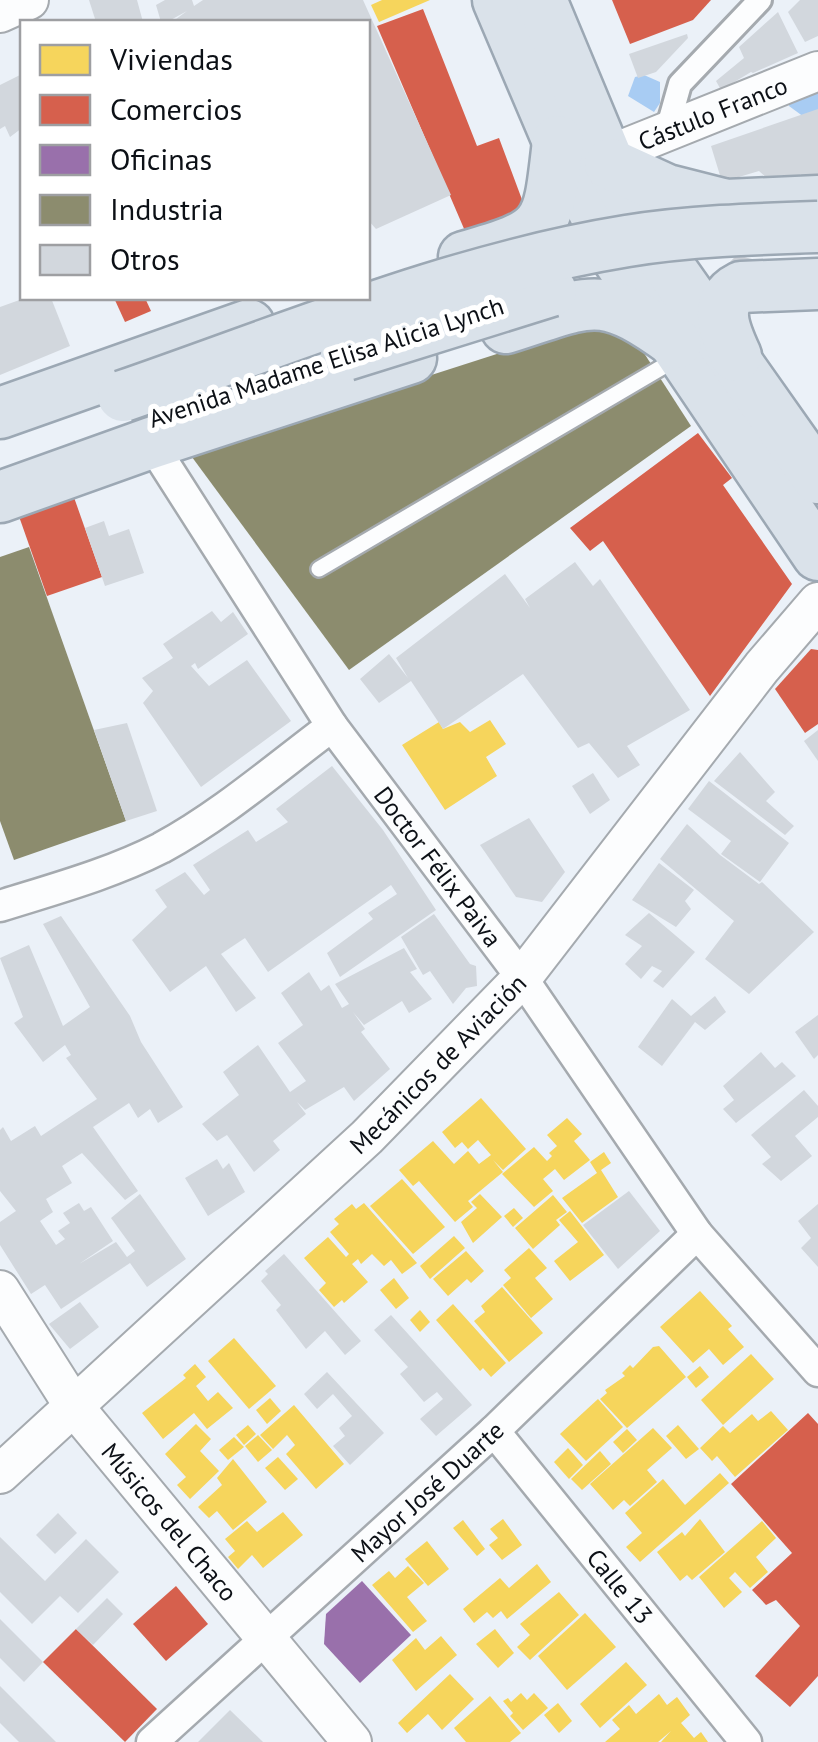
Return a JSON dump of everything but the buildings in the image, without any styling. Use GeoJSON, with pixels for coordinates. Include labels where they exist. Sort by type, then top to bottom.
{"type":"FeatureCollection","features":[{"type":"Feature","properties":{"kind":"highway"},"geometry":{"type":"LineString","coordinates":[[498,0],[558,142],[642,256],[813,459]]}},
{"type":"Feature","properties":{"kind":"highway"},"geometry":{"type":"LineString","coordinates":[[541,0],[608,160],[680,349],[818,555]]}},
{"type":"Feature","properties":{"kind":"highway"},"geometry":{"type":"LineString","coordinates":[[370,286],[520,241],[532,232],[546,213],[552,193],[558,142]]}},
{"type":"Feature","properties":{"kind":"highway"},"geometry":{"type":"LineString","coordinates":[[608,160],[666,190],[726,205],[818,201]]}},
{"type":"Feature","properties":{"kind":"highway"},"geometry":{"type":"LineString","coordinates":[[642,256],[818,227]]}},
{"type":"Feature","properties":{"kind":"highway"},"geometry":{"type":"LineString","coordinates":[[642,256],[818,259]]}},
{"type":"Feature","properties":{"kind":"highway","name":"Avenida Madame Elisa Alicia Lynch"},"geometry":{"type":"LineString","coordinates":[[0,472],[135,421],[518,300],[600,279],[642,256]]}},
{"type":"Feature","properties":{"kind":"highway"},"geometry":{"type":"LineString","coordinates":[[747,379],[723,324],[722,311],[732,292],[741,287],[818,284]]}},
{"type":"Feature","properties":{"kind":"highway"},"geometry":{"type":"LineString","coordinates":[[0,413],[329,300]]}},
{"type":"Feature","properties":{"kind":"highway"},"geometry":{"type":"LineString","coordinates":[[0,498],[135,421],[582,304],[606,303],[628,310],[680,349]]}},
{"type":"Feature","properties":{"kind":"highway","name":"Avenida Madame Elisa Alicia Lynch"},"geometry":{"type":"LineString","coordinates":[[0,441],[135,421]]}},
{"type":"Feature","properties":{"kind":"street"},"geometry":{"type":"LineString","coordinates":[[0,13],[28,0]]}},
{"type":"Feature","properties":{"kind":"street"},"geometry":{"type":"LineString","coordinates":[[666,130],[680,84],[760,0]]}},
{"type":"Feature","properties":{"kind":"street","name":"Cástulo Franco"},"geometry":{"type":"LineString","coordinates":[[608,160],[666,130],[818,71]]}},
{"type":"Feature","properties":{"kind":"street","name":"Doctor Félix Paiva"},"geometry":{"type":"LineString","coordinates":[[135,421],[332,726],[522,978],[697,1234],[818,1371]]}},
{"type":"Feature","properties":{"kind":"street","name":"Mecánicos de Aviación"},"geometry":{"type":"LineString","coordinates":[[0,1474],[367,1137],[522,978],[762,666],[818,602]]}},
{"type":"Feature","properties":{"kind":"street"},"geometry":{"type":"LineString","coordinates":[[0,906],[105,872],[160,848],[202,823],[332,726]]}},
{"type":"Feature","properties":{"kind":"street","name":"Mayor José Duarte"},"geometry":{"type":"LineString","coordinates":[[152,1742],[494,1430],[697,1234]]}},
{"type":"Feature","properties":{"kind":"street","name":"Músicos del Chaco"},"geometry":{"type":"LineString","coordinates":[[0,1290],[75,1408],[352,1742]]}},
{"type":"Feature","properties":{"kind":"street","name":"Calle 13"},"geometry":{"type":"LineString","coordinates":[[494,1430],[746,1742]]}},
{"type":"Feature","properties":{"kind":"lane"},"geometry":{"type":"LineString","coordinates":[[319,569],[680,349]]}},
{"type":"Feature","properties":{"kind":"shaded area"},"geometry":{"type":"Polygon","coordinates":[[[644,75],[660,82],[660,103],[654,112],[628,96],[635,77],[644,75]]]}},
{"type":"Feature","properties":{"kind":"shaded area"},"geometry":{"type":"Polygon","coordinates":[[[818,77],[818,120],[804,117],[789,106],[790,97],[818,77]]]}},
{"type":"Feature","properties":{"kind":"tunnel"},"geometry":{"type":"LineString","coordinates":[[726,205],[709,231],[713,261],[732,279],[761,286]]}}]}
